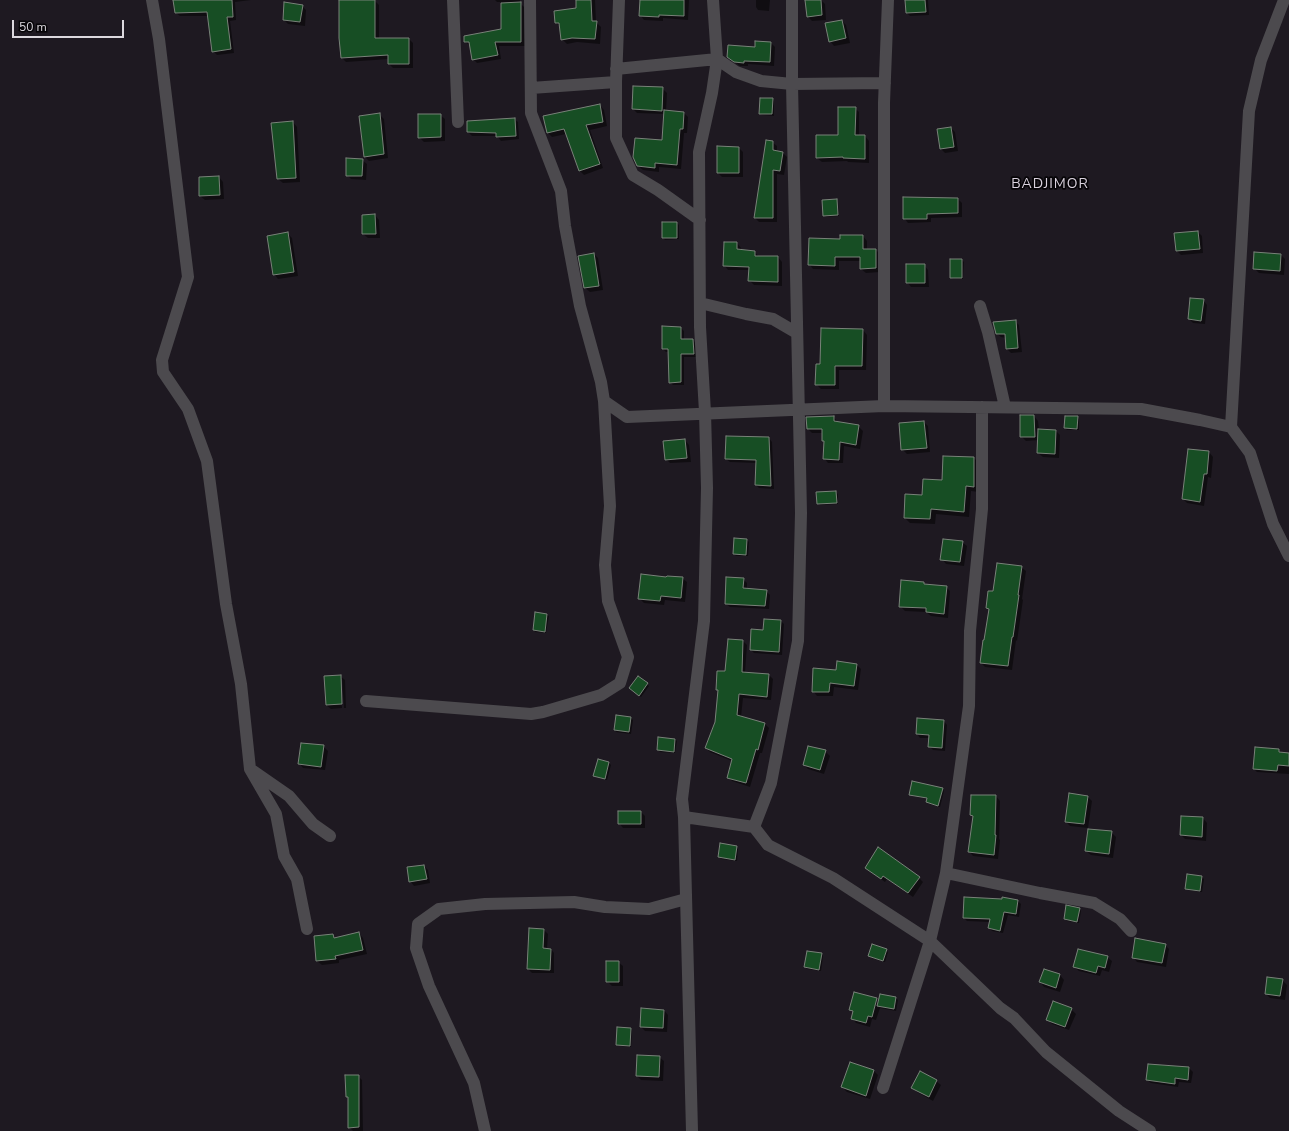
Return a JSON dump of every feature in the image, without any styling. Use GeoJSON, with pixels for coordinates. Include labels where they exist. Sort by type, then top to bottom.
{"type":"FeatureCollection","features":[{"type":"Feature","properties":{"kind":"street"},"geometry":{"type":"LineString","coordinates":[[152,0],[188,277],[162,360],[163,372],[188,409],[207,461],[226,604],[241,684],[250,769],[276,814],[284,856],[297,879],[307,929]]}},
{"type":"Feature","properties":{"kind":"street"},"geometry":{"type":"LineString","coordinates":[[453,0],[458,122]]}},
{"type":"Feature","properties":{"kind":"street"},"geometry":{"type":"LineString","coordinates":[[366,700],[532,714],[601,695],[620,683],[628,657],[608,601],[605,565],[610,506],[604,401],[601,382],[580,306],[565,226],[561,191],[531,113],[530,0]]}},
{"type":"Feature","properties":{"kind":"street"},"geometry":{"type":"LineString","coordinates":[[619,0],[616,76],[616,138],[633,175],[658,190],[700,220]]}},
{"type":"Feature","properties":{"kind":"street"},"geometry":{"type":"LineString","coordinates":[[692,1131],[684,817],[682,800],[704,621],[707,488],[705,412],[700,327],[699,152],[712,93],[717,59],[713,0]]}},
{"type":"Feature","properties":{"kind":"street"},"geometry":{"type":"LineString","coordinates":[[754,827],[771,784],[798,642],[801,513],[792,84],[792,0]]}},
{"type":"Feature","properties":{"kind":"street"},"geometry":{"type":"LineString","coordinates":[[884,406],[885,84],[888,0]]}},
{"type":"Feature","properties":{"kind":"street"},"geometry":{"type":"LineString","coordinates":[[1284,0],[1261,60],[1249,111],[1231,427],[1250,453],[1273,524],[1289,556]]}},
{"type":"Feature","properties":{"kind":"street"},"geometry":{"type":"LineString","coordinates":[[531,88],[616,76],[717,59],[736,72],[761,81],[792,84],[885,84]]}},
{"type":"Feature","properties":{"kind":"street"},"geometry":{"type":"LineString","coordinates":[[700,303],[773,319],[797,333]]}},
{"type":"Feature","properties":{"kind":"street"},"geometry":{"type":"LineString","coordinates":[[980,306],[988,332],[1005,408]]}},
{"type":"Feature","properties":{"kind":"street"},"geometry":{"type":"LineString","coordinates":[[604,401],[627,417],[705,412],[884,406],[1141,409],[1231,427]]}},
{"type":"Feature","properties":{"kind":"street"},"geometry":{"type":"LineString","coordinates":[[883,1088],[930,941],[946,873],[969,706],[970,631],[982,509],[982,407]]}},
{"type":"Feature","properties":{"kind":"street"},"geometry":{"type":"LineString","coordinates":[[250,769],[289,796],[313,824],[330,836]]}},
{"type":"Feature","properties":{"kind":"street"},"geometry":{"type":"LineString","coordinates":[[684,817],[754,827],[768,845],[833,878],[930,941],[1000,1008],[1014,1018],[1046,1052],[1119,1111],[1150,1131]]}},
{"type":"Feature","properties":{"kind":"street"},"geometry":{"type":"LineString","coordinates":[[946,873],[1094,903],[1120,919],[1131,932]]}},
{"type":"Feature","properties":{"kind":"street"},"geometry":{"type":"LineString","coordinates":[[485,1131],[474,1083],[429,986],[416,948],[418,924],[439,909],[485,904],[574,902],[605,907],[649,909],[686,899]]}},
{"type":"Feature","properties":{"kind":"building"},"geometry":{"type":"Polygon","coordinates":[[[173,0],[232,0],[233,17],[227,17],[231,49],[212,52],[207,12],[175,13],[173,0]]]}},
{"type":"Feature","properties":{"kind":"building"},"geometry":{"type":"Polygon","coordinates":[[[339,0],[375,0],[375,38],[409,38],[409,64],[388,64],[388,55],[341,58],[339,38],[339,0]]]}},
{"type":"Feature","properties":{"kind":"building"},"geometry":{"type":"Polygon","coordinates":[[[576,0],[591,0],[592,21],[597,21],[595,39],[572,38],[561,40],[559,23],[555,23],[554,11],[576,8],[576,0]]]}},
{"type":"Feature","properties":{"kind":"building"},"geometry":{"type":"Polygon","coordinates":[[[640,0],[684,0],[684,16],[639,16],[640,0]]]}},
{"type":"Feature","properties":{"kind":"building"},"geometry":{"type":"Polygon","coordinates":[[[805,0],[821,0],[822,15],[807,17],[805,0]]]}},
{"type":"Feature","properties":{"kind":"building"},"geometry":{"type":"Polygon","coordinates":[[[905,0],[925,0],[926,12],[906,13],[905,0]]]}},
{"type":"Feature","properties":{"kind":"building"},"geometry":{"type":"Polygon","coordinates":[[[284,2],[303,5],[300,22],[283,20],[284,2]]]}},
{"type":"Feature","properties":{"kind":"building"},"geometry":{"type":"Polygon","coordinates":[[[521,2],[521,42],[495,42],[498,55],[472,60],[469,42],[464,42],[464,36],[501,29],[501,3],[521,2]]]}},
{"type":"Feature","properties":{"kind":"building"},"geometry":{"type":"Polygon","coordinates":[[[842,20],[846,38],[829,42],[825,23],[842,20]]]}},
{"type":"Feature","properties":{"kind":"building"},"geometry":{"type":"Polygon","coordinates":[[[755,41],[771,42],[770,62],[734,62],[727,57],[728,45],[755,47],[755,41]]]}},
{"type":"Feature","properties":{"kind":"building"},"geometry":{"type":"Polygon","coordinates":[[[633,86],[663,87],[662,111],[632,109],[633,86]]]}},
{"type":"Feature","properties":{"kind":"building"},"geometry":{"type":"Polygon","coordinates":[[[760,98],[773,98],[772,114],[759,114],[760,98]]]}},
{"type":"Feature","properties":{"kind":"building"},"geometry":{"type":"Polygon","coordinates":[[[600,104],[603,122],[586,125],[600,164],[579,171],[564,129],[547,133],[543,116],[600,104]]]}},
{"type":"Feature","properties":{"kind":"building"},"geometry":{"type":"Polygon","coordinates":[[[838,107],[856,107],[855,135],[865,135],[865,159],[843,157],[816,158],[816,135],[838,135],[838,107]]]}},
{"type":"Feature","properties":{"kind":"building"},"geometry":{"type":"Polygon","coordinates":[[[664,110],[684,112],[683,129],[680,129],[677,165],[655,163],[655,168],[637,166],[633,157],[635,138],[662,140],[664,110]]]}},
{"type":"Feature","properties":{"kind":"building"},"geometry":{"type":"Polygon","coordinates":[[[380,113],[384,154],[364,157],[359,116],[380,113]]]}},
{"type":"Feature","properties":{"kind":"building"},"geometry":{"type":"Polygon","coordinates":[[[418,114],[441,114],[441,137],[418,138],[418,114]]]}},
{"type":"Feature","properties":{"kind":"building"},"geometry":{"type":"Polygon","coordinates":[[[515,118],[516,136],[496,137],[496,133],[467,132],[467,121],[515,118]]]}},
{"type":"Feature","properties":{"kind":"building"},"geometry":{"type":"Polygon","coordinates":[[[293,121],[296,178],[277,179],[271,123],[293,121]]]}},
{"type":"Feature","properties":{"kind":"building"},"geometry":{"type":"Polygon","coordinates":[[[951,127],[954,147],[940,149],[937,129],[951,127]]]}},
{"type":"Feature","properties":{"kind":"building"},"geometry":{"type":"Polygon","coordinates":[[[766,140],[773,141],[773,150],[783,152],[780,171],[773,170],[773,218],[754,218],[766,140]]]}},
{"type":"Feature","properties":{"kind":"building"},"geometry":{"type":"Polygon","coordinates":[[[717,146],[739,147],[739,173],[717,173],[717,146]]]}},
{"type":"Feature","properties":{"kind":"building"},"geometry":{"type":"Polygon","coordinates":[[[346,158],[363,159],[362,176],[346,176],[346,158]]]}},
{"type":"Feature","properties":{"kind":"building"},"geometry":{"type":"Polygon","coordinates":[[[219,176],[220,195],[199,196],[199,177],[219,176]]]}},
{"type":"Feature","properties":{"kind":"building"},"geometry":{"type":"Polygon","coordinates":[[[903,197],[958,198],[958,213],[927,214],[927,219],[903,219],[903,197]]]}},
{"type":"Feature","properties":{"kind":"building"},"geometry":{"type":"Polygon","coordinates":[[[837,199],[838,215],[823,216],[822,200],[837,199]]]}},
{"type":"Feature","properties":{"kind":"building"},"geometry":{"type":"Polygon","coordinates":[[[375,214],[376,234],[362,234],[362,215],[375,214]]]}},
{"type":"Feature","properties":{"kind":"building"},"geometry":{"type":"Polygon","coordinates":[[[662,222],[677,222],[677,238],[662,238],[662,222]]]}},
{"type":"Feature","properties":{"kind":"building"},"geometry":{"type":"Polygon","coordinates":[[[1198,231],[1200,249],[1176,251],[1174,233],[1198,231]]]}},
{"type":"Feature","properties":{"kind":"building"},"geometry":{"type":"Polygon","coordinates":[[[288,232],[294,272],[273,275],[267,236],[288,232]]]}},
{"type":"Feature","properties":{"kind":"building"},"geometry":{"type":"Polygon","coordinates":[[[840,235],[863,235],[863,249],[876,249],[876,268],[860,269],[860,257],[835,257],[835,266],[808,265],[809,238],[840,239],[840,235]]]}},
{"type":"Feature","properties":{"kind":"building"},"geometry":{"type":"Polygon","coordinates":[[[724,242],[737,242],[737,249],[755,251],[755,256],[778,256],[778,282],[748,281],[749,267],[723,266],[724,242]]]}},
{"type":"Feature","properties":{"kind":"building"},"geometry":{"type":"Polygon","coordinates":[[[1254,252],[1281,254],[1280,271],[1253,269],[1254,252]]]}},
{"type":"Feature","properties":{"kind":"building"},"geometry":{"type":"Polygon","coordinates":[[[594,253],[599,286],[584,288],[578,256],[594,253]]]}},
{"type":"Feature","properties":{"kind":"building"},"geometry":{"type":"Polygon","coordinates":[[[950,259],[962,259],[962,278],[950,278],[950,259]]]}},
{"type":"Feature","properties":{"kind":"building"},"geometry":{"type":"Polygon","coordinates":[[[906,264],[925,264],[925,283],[906,283],[906,264]]]}},
{"type":"Feature","properties":{"kind":"building"},"geometry":{"type":"Polygon","coordinates":[[[1190,298],[1204,299],[1201,321],[1188,319],[1190,298]]]}},
{"type":"Feature","properties":{"kind":"building"},"geometry":{"type":"Polygon","coordinates":[[[1016,320],[1018,348],[1006,349],[1005,334],[996,334],[993,322],[1016,320]]]}},
{"type":"Feature","properties":{"kind":"building"},"geometry":{"type":"Polygon","coordinates":[[[662,326],[681,327],[681,339],[693,339],[694,354],[681,354],[681,382],[669,383],[668,349],[662,349],[662,326]]]}},
{"type":"Feature","properties":{"kind":"building"},"geometry":{"type":"Polygon","coordinates":[[[821,328],[863,329],[862,366],[835,366],[835,385],[815,385],[816,364],[820,364],[821,328]]]}},
{"type":"Feature","properties":{"kind":"building"},"geometry":{"type":"Polygon","coordinates":[[[1020,415],[1034,415],[1035,437],[1020,437],[1020,415]]]}},
{"type":"Feature","properties":{"kind":"building"},"geometry":{"type":"Polygon","coordinates":[[[834,416],[834,421],[859,425],[856,445],[840,442],[839,460],[823,459],[824,441],[822,441],[822,429],[807,429],[806,417],[834,416]]]}},
{"type":"Feature","properties":{"kind":"building"},"geometry":{"type":"Polygon","coordinates":[[[1065,416],[1078,416],[1077,429],[1064,428],[1065,416]]]}},
{"type":"Feature","properties":{"kind":"building"},"geometry":{"type":"Polygon","coordinates":[[[924,421],[927,448],[901,450],[899,423],[924,421]]]}},
{"type":"Feature","properties":{"kind":"building"},"geometry":{"type":"Polygon","coordinates":[[[1038,429],[1056,430],[1055,454],[1037,453],[1038,429]]]}},
{"type":"Feature","properties":{"kind":"building"},"geometry":{"type":"Polygon","coordinates":[[[726,436],[769,437],[771,486],[755,485],[756,460],[725,459],[726,436]]]}},
{"type":"Feature","properties":{"kind":"building"},"geometry":{"type":"Polygon","coordinates":[[[685,439],[687,458],[665,460],[663,441],[685,439]]]}},
{"type":"Feature","properties":{"kind":"building"},"geometry":{"type":"Polygon","coordinates":[[[1188,449],[1209,451],[1207,474],[1204,474],[1200,502],[1182,499],[1188,449]]]}},
{"type":"Feature","properties":{"kind":"building"},"geometry":{"type":"Polygon","coordinates":[[[943,456],[974,457],[974,487],[966,486],[964,512],[931,509],[930,519],[904,518],[905,494],[922,495],[923,479],[942,480],[943,456]]]}},
{"type":"Feature","properties":{"kind":"building"},"geometry":{"type":"Polygon","coordinates":[[[836,491],[837,503],[817,504],[816,492],[836,491]]]}},
{"type":"Feature","properties":{"kind":"building"},"geometry":{"type":"Polygon","coordinates":[[[734,538],[747,539],[746,555],[733,554],[734,538]]]}},
{"type":"Feature","properties":{"kind":"building"},"geometry":{"type":"Polygon","coordinates":[[[943,539],[963,541],[960,562],[940,560],[943,539]]]}},
{"type":"Feature","properties":{"kind":"building"},"geometry":{"type":"Polygon","coordinates":[[[997,563],[1022,566],[1008,666],[980,663],[989,609],[986,608],[988,591],[993,591],[997,563]]]}},
{"type":"Feature","properties":{"kind":"building"},"geometry":{"type":"Polygon","coordinates":[[[641,574],[666,577],[683,577],[681,598],[661,596],[660,601],[638,599],[641,574]]]}},
{"type":"Feature","properties":{"kind":"building"},"geometry":{"type":"Polygon","coordinates":[[[726,577],[744,578],[743,588],[767,590],[765,606],[725,604],[726,577]]]}},
{"type":"Feature","properties":{"kind":"building"},"geometry":{"type":"Polygon","coordinates":[[[901,580],[947,586],[944,614],[926,612],[926,608],[899,607],[901,580]]]}},
{"type":"Feature","properties":{"kind":"building"},"geometry":{"type":"Polygon","coordinates":[[[535,612],[547,614],[545,632],[533,630],[535,612]]]}},
{"type":"Feature","properties":{"kind":"building"},"geometry":{"type":"Polygon","coordinates":[[[764,619],[781,620],[779,652],[750,650],[751,629],[763,630],[764,619]]]}},
{"type":"Feature","properties":{"kind":"building"},"geometry":{"type":"Polygon","coordinates":[[[728,639],[743,640],[742,672],[769,674],[767,697],[739,694],[737,715],[765,723],[758,750],[756,749],[746,783],[727,778],[732,759],[705,748],[715,722],[718,690],[716,690],[717,671],[725,671],[728,639]]]}},
{"type":"Feature","properties":{"kind":"building"},"geometry":{"type":"Polygon","coordinates":[[[837,661],[857,664],[854,686],[830,683],[829,692],[812,692],[813,668],[836,670],[837,661]]]}},
{"type":"Feature","properties":{"kind":"building"},"geometry":{"type":"Polygon","coordinates":[[[341,675],[342,704],[326,705],[324,676],[341,675]]]}},
{"type":"Feature","properties":{"kind":"building"},"geometry":{"type":"Polygon","coordinates":[[[638,676],[648,683],[639,696],[629,688],[638,676]]]}},
{"type":"Feature","properties":{"kind":"building"},"geometry":{"type":"Polygon","coordinates":[[[616,715],[631,717],[629,732],[614,730],[616,715]]]}},
{"type":"Feature","properties":{"kind":"building"},"geometry":{"type":"Polygon","coordinates":[[[917,718],[944,720],[942,748],[928,747],[929,735],[916,734],[917,718]]]}},
{"type":"Feature","properties":{"kind":"building"},"geometry":{"type":"Polygon","coordinates":[[[658,737],[675,739],[674,752],[657,750],[658,737]]]}},
{"type":"Feature","properties":{"kind":"building"},"geometry":{"type":"Polygon","coordinates":[[[301,743],[324,745],[321,767],[298,764],[301,743]]]}},
{"type":"Feature","properties":{"kind":"building"},"geometry":{"type":"Polygon","coordinates":[[[808,746],[826,750],[820,770],[803,765],[808,746]]]}},
{"type":"Feature","properties":{"kind":"building"},"geometry":{"type":"Polygon","coordinates":[[[1255,747],[1279,749],[1279,752],[1289,753],[1289,766],[1278,765],[1277,771],[1253,769],[1255,747]]]}},
{"type":"Feature","properties":{"kind":"building"},"geometry":{"type":"Polygon","coordinates":[[[598,759],[609,762],[605,779],[593,776],[598,759]]]}},
{"type":"Feature","properties":{"kind":"building"},"geometry":{"type":"Polygon","coordinates":[[[912,781],[943,788],[938,806],[926,802],[927,798],[909,795],[912,781]]]}},
{"type":"Feature","properties":{"kind":"building"},"geometry":{"type":"Polygon","coordinates":[[[1069,793],[1088,796],[1084,824],[1065,822],[1069,793]]]}},
{"type":"Feature","properties":{"kind":"building"},"geometry":{"type":"Polygon","coordinates":[[[971,795],[996,795],[996,835],[994,855],[968,852],[973,816],[970,815],[971,795]]]}},
{"type":"Feature","properties":{"kind":"building"},"geometry":{"type":"Polygon","coordinates":[[[618,811],[641,811],[641,824],[618,824],[618,811]]]}},
{"type":"Feature","properties":{"kind":"building"},"geometry":{"type":"Polygon","coordinates":[[[1181,816],[1203,817],[1202,837],[1180,835],[1181,816]]]}},
{"type":"Feature","properties":{"kind":"building"},"geometry":{"type":"Polygon","coordinates":[[[1088,829],[1112,831],[1109,854],[1085,851],[1088,829]]]}},
{"type":"Feature","properties":{"kind":"building"},"geometry":{"type":"Polygon","coordinates":[[[720,843],[737,846],[735,860],[718,857],[720,843]]]}},
{"type":"Feature","properties":{"kind":"building"},"geometry":{"type":"Polygon","coordinates":[[[878,847],[920,877],[908,893],[883,876],[881,879],[865,868],[878,847]]]}},
{"type":"Feature","properties":{"kind":"building"},"geometry":{"type":"Polygon","coordinates":[[[424,865],[427,879],[409,882],[407,867],[424,865]]]}},
{"type":"Feature","properties":{"kind":"building"},"geometry":{"type":"Polygon","coordinates":[[[1187,874],[1202,876],[1200,891],[1185,889],[1187,874]]]}},
{"type":"Feature","properties":{"kind":"building"},"geometry":{"type":"Polygon","coordinates":[[[964,897],[1002,899],[1002,897],[1018,900],[1016,914],[1004,912],[1000,931],[988,928],[990,919],[963,918],[964,897]]]}},
{"type":"Feature","properties":{"kind":"building"},"geometry":{"type":"Polygon","coordinates":[[[1066,905],[1080,908],[1077,922],[1064,919],[1066,905]]]}},
{"type":"Feature","properties":{"kind":"building"},"geometry":{"type":"Polygon","coordinates":[[[529,928],[544,929],[543,948],[551,949],[550,970],[527,969],[529,928]]]}},
{"type":"Feature","properties":{"kind":"building"},"geometry":{"type":"Polygon","coordinates":[[[359,932],[363,950],[335,956],[336,959],[316,961],[314,936],[333,934],[334,938],[359,932]]]}},
{"type":"Feature","properties":{"kind":"building"},"geometry":{"type":"Polygon","coordinates":[[[1135,938],[1166,944],[1162,963],[1132,958],[1135,938]]]}},
{"type":"Feature","properties":{"kind":"building"},"geometry":{"type":"Polygon","coordinates":[[[872,944],[887,949],[883,961],[868,956],[872,944]]]}},
{"type":"Feature","properties":{"kind":"building"},"geometry":{"type":"Polygon","coordinates":[[[1078,949],[1108,956],[1105,968],[1098,966],[1096,973],[1073,967],[1078,949]]]}},
{"type":"Feature","properties":{"kind":"building"},"geometry":{"type":"Polygon","coordinates":[[[807,951],[822,953],[819,970],[804,967],[807,951]]]}},
{"type":"Feature","properties":{"kind":"building"},"geometry":{"type":"Polygon","coordinates":[[[606,961],[619,961],[619,982],[606,982],[606,961]]]}},
{"type":"Feature","properties":{"kind":"building"},"geometry":{"type":"Polygon","coordinates":[[[1044,969],[1060,974],[1056,988],[1039,982],[1044,969]]]}},
{"type":"Feature","properties":{"kind":"building"},"geometry":{"type":"Polygon","coordinates":[[[1267,977],[1283,979],[1280,996],[1265,994],[1267,977]]]}},
{"type":"Feature","properties":{"kind":"building"},"geometry":{"type":"Polygon","coordinates":[[[854,992],[877,998],[872,1017],[868,1016],[866,1023],[851,1019],[853,1011],[849,1010],[854,992]]]}},
{"type":"Feature","properties":{"kind":"building"},"geometry":{"type":"Polygon","coordinates":[[[880,994],[896,997],[894,1009],[877,1006],[880,994]]]}},
{"type":"Feature","properties":{"kind":"building"},"geometry":{"type":"Polygon","coordinates":[[[1053,1001],[1072,1008],[1065,1027],[1046,1020],[1053,1001]]]}},
{"type":"Feature","properties":{"kind":"building"},"geometry":{"type":"Polygon","coordinates":[[[641,1008],[664,1010],[663,1028],[640,1027],[641,1008]]]}},
{"type":"Feature","properties":{"kind":"building"},"geometry":{"type":"Polygon","coordinates":[[[617,1027],[631,1028],[630,1046],[616,1045],[617,1027]]]}},
{"type":"Feature","properties":{"kind":"building"},"geometry":{"type":"Polygon","coordinates":[[[637,1055],[660,1056],[659,1077],[636,1076],[637,1055]]]}},
{"type":"Feature","properties":{"kind":"building"},"geometry":{"type":"Polygon","coordinates":[[[850,1062],[874,1070],[866,1096],[841,1087],[850,1062]]]}},
{"type":"Feature","properties":{"kind":"building"},"geometry":{"type":"Polygon","coordinates":[[[1148,1064],[1189,1067],[1188,1080],[1175,1078],[1175,1084],[1146,1080],[1148,1064]]]}},
{"type":"Feature","properties":{"kind":"building"},"geometry":{"type":"Polygon","coordinates":[[[920,1071],[937,1080],[929,1097],[911,1088],[920,1071]]]}},
{"type":"Feature","properties":{"kind":"building"},"geometry":{"type":"Polygon","coordinates":[[[345,1075],[359,1075],[359,1127],[348,1128],[348,1097],[346,1097],[345,1075]]]}},
{"type":"Feature","properties":{"kind":"district","name":"BADJIMOR"},"geometry":{"type":"Point","coordinates":[1050,185]}}]}
